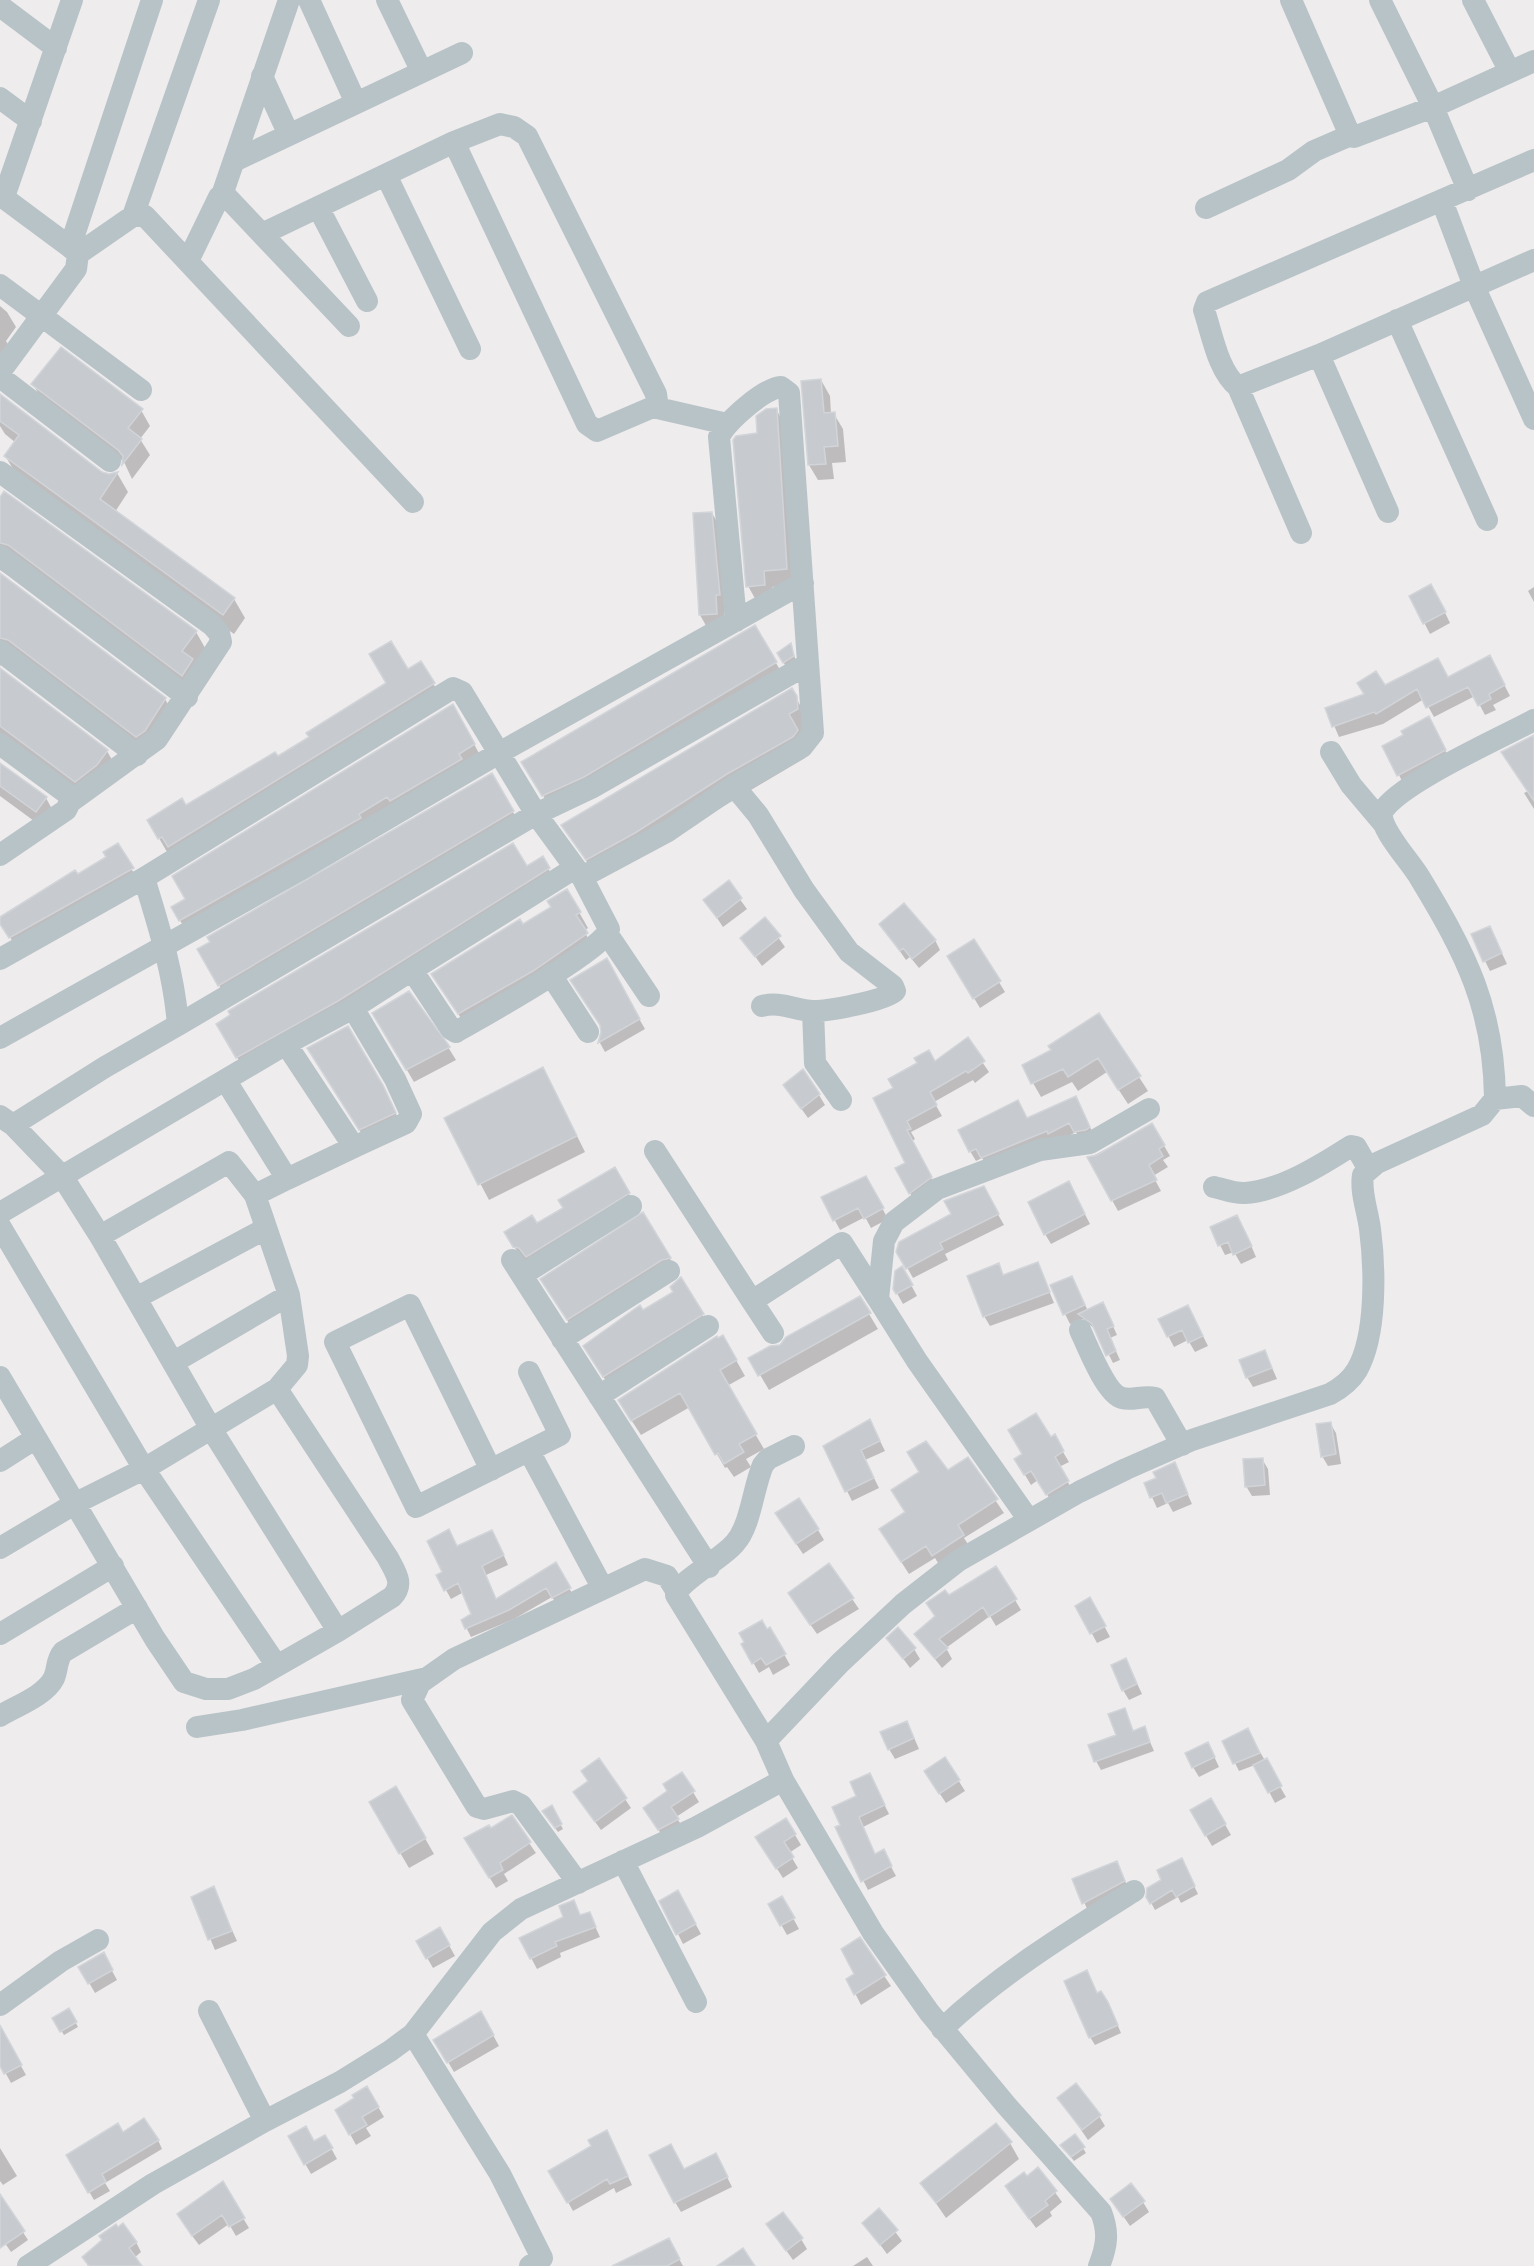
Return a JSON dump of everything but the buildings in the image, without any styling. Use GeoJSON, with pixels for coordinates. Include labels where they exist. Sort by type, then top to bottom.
{"type":"FeatureCollection","features":[{"type":"Feature","properties":{"kind":"street"},"geometry":{"type":"LineString","coordinates":[[72,0],[31,121],[2,196],[80,248]]}},
{"type":"Feature","properties":{"kind":"street"},"geometry":{"type":"LineString","coordinates":[[0,372],[76,269],[80,248],[152,0]]}},
{"type":"Feature","properties":{"kind":"street"},"geometry":{"type":"LineString","coordinates":[[124,222],[209,0]]}},
{"type":"Feature","properties":{"kind":"street"},"geometry":{"type":"LineString","coordinates":[[188,261],[222,195],[288,0]]}},
{"type":"Feature","properties":{"kind":"street"},"geometry":{"type":"LineString","coordinates":[[309,0],[356,103]]}},
{"type":"Feature","properties":{"kind":"street"},"geometry":{"type":"LineString","coordinates":[[387,0],[422,72]]}},
{"type":"Feature","properties":{"kind":"street"},"geometry":{"type":"LineString","coordinates":[[1291,0],[1351,135],[1358,138],[1534,61]]}},
{"type":"Feature","properties":{"kind":"street"},"geometry":{"type":"LineString","coordinates":[[1380,0],[1433,107],[1468,190]]}},
{"type":"Feature","properties":{"kind":"street"},"geometry":{"type":"LineString","coordinates":[[1473,0],[1510,72]]}},
{"type":"Feature","properties":{"kind":"street"},"geometry":{"type":"LineString","coordinates":[[0,6],[56,48]]}},
{"type":"Feature","properties":{"kind":"street"},"geometry":{"type":"LineString","coordinates":[[234,161],[462,53]]}},
{"type":"Feature","properties":{"kind":"street"},"geometry":{"type":"LineString","coordinates":[[262,76],[289,135]]}},
{"type":"Feature","properties":{"kind":"street"},"geometry":{"type":"LineString","coordinates":[[0,98],[31,121]]}},
{"type":"Feature","properties":{"kind":"street"},"geometry":{"type":"LineString","coordinates":[[262,234],[454,142],[500,124],[514,127],[527,136],[656,394],[657,401],[653,407],[597,431],[587,424],[454,142]]}},
{"type":"Feature","properties":{"kind":"street"},"geometry":{"type":"LineString","coordinates":[[1206,208],[1288,170],[1314,151],[1351,135]]}},
{"type":"Feature","properties":{"kind":"street"},"geometry":{"type":"LineString","coordinates":[[1301,533],[1238,387],[1231,381],[1225,370],[1203,310],[1207,302],[1534,160]]}},
{"type":"Feature","properties":{"kind":"street"},"geometry":{"type":"LineString","coordinates":[[386,175],[470,349]]}},
{"type":"Feature","properties":{"kind":"street"},"geometry":{"type":"LineString","coordinates":[[222,195],[349,326]]}},
{"type":"Feature","properties":{"kind":"street"},"geometry":{"type":"LineString","coordinates":[[1442,201],[1474,286],[1534,419]]}},
{"type":"Feature","properties":{"kind":"street"},"geometry":{"type":"LineString","coordinates":[[318,207],[367,300]]}},
{"type":"Feature","properties":{"kind":"street"},"geometry":{"type":"LineString","coordinates":[[80,248],[124,222],[145,216],[413,502]]}},
{"type":"Feature","properties":{"kind":"street"},"geometry":{"type":"LineString","coordinates":[[1238,387],[1319,355],[1534,260]]}},
{"type":"Feature","properties":{"kind":"street"},"geometry":{"type":"LineString","coordinates":[[0,285],[141,390]]}},
{"type":"Feature","properties":{"kind":"street"},"geometry":{"type":"LineString","coordinates":[[1397,320],[1487,520]]}},
{"type":"Feature","properties":{"kind":"street"},"geometry":{"type":"LineString","coordinates":[[1319,355],[1388,512]]}},
{"type":"Feature","properties":{"kind":"street"},"geometry":{"type":"LineString","coordinates":[[0,377],[110,461]]}},
{"type":"Feature","properties":{"kind":"street"},"geometry":{"type":"LineString","coordinates":[[0,1213],[286,1044],[353,1008],[412,970],[579,873],[668,831],[734,786],[802,747],[811,738],[814,727],[789,393],[781,387],[772,388],[728,424],[719,437],[718,446],[736,621]]}},
{"type":"Feature","properties":{"kind":"street"},"geometry":{"type":"LineString","coordinates":[[653,407],[728,424]]}},
{"type":"Feature","properties":{"kind":"street"},"geometry":{"type":"LineString","coordinates":[[0,472],[212,625],[219,633],[221,642],[187,697],[157,739],[70,802],[66,810],[5,843]]}},
{"type":"Feature","properties":{"kind":"street"},"geometry":{"type":"LineString","coordinates":[[0,556],[187,697]]}},
{"type":"Feature","properties":{"kind":"street"},"geometry":{"type":"LineString","coordinates":[[0,1038],[166,947],[499,753],[804,583]]}},
{"type":"Feature","properties":{"kind":"street"},"geometry":{"type":"LineString","coordinates":[[0,651],[137,755]]}},
{"type":"Feature","properties":{"kind":"street"},"geometry":{"type":"LineString","coordinates":[[338,1631],[210,1427],[100,1236],[62,1176],[7,1121],[178,1026],[536,814],[593,787],[808,664]]}},
{"type":"Feature","properties":{"kind":"street"},"geometry":{"type":"LineString","coordinates":[[0,959],[144,878],[450,688],[462,692],[536,814],[579,873],[609,929],[608,936],[649,996]]}},
{"type":"Feature","properties":{"kind":"street"},"geometry":{"type":"LineString","coordinates":[[1383,823],[1382,812],[1393,800],[1449,763],[1534,720]]}},
{"type":"Feature","properties":{"kind":"street"},"geometry":{"type":"LineString","coordinates":[[0,744],[69,795],[70,802]]}},
{"type":"Feature","properties":{"kind":"street"},"geometry":{"type":"LineString","coordinates":[[766,1742],[840,1663],[903,1604],[958,1561],[1079,1492],[1182,1445],[1330,1394],[1347,1382],[1358,1369],[1366,1348],[1372,1312],[1370,1231],[1362,1181],[1368,1168],[1482,1115],[1495,1099],[1493,1047],[1477,988],[1466,960],[1420,876],[1383,823],[1351,785],[1331,752]]}},
{"type":"Feature","properties":{"kind":"street"},"geometry":{"type":"LineString","coordinates":[[734,786],[758,815],[804,890],[849,952],[893,986],[895,991],[878,999],[813,1011],[771,1004],[762,1006]]}},
{"type":"Feature","properties":{"kind":"street"},"geometry":{"type":"LineString","coordinates":[[144,878],[166,947],[176,999],[178,1026]]}},
{"type":"Feature","properties":{"kind":"street"},"geometry":{"type":"LineString","coordinates":[[412,970],[451,1029],[456,1032],[551,975],[608,936]]}},
{"type":"Feature","properties":{"kind":"street"},"geometry":{"type":"LineString","coordinates":[[551,975],[588,1032]]}},
{"type":"Feature","properties":{"kind":"street"},"geometry":{"type":"LineString","coordinates":[[255,1195],[406,1124],[411,1114],[395,1079],[353,1008]]}},
{"type":"Feature","properties":{"kind":"street"},"geometry":{"type":"LineString","coordinates":[[813,1011],[816,1063],[822,1076],[842,1100]]}},
{"type":"Feature","properties":{"kind":"street"},"geometry":{"type":"LineString","coordinates":[[286,1044],[354,1147]]}},
{"type":"Feature","properties":{"kind":"street"},"geometry":{"type":"LineString","coordinates":[[226,1081],[287,1179]]}},
{"type":"Feature","properties":{"kind":"street"},"geometry":{"type":"LineString","coordinates":[[1495,1099],[1522,1096],[1534,1106]]}},
{"type":"Feature","properties":{"kind":"street"},"geometry":{"type":"LineString","coordinates":[[878,1299],[882,1279],[882,1251],[887,1232],[903,1213],[928,1195],[1022,1156],[1041,1150],[1089,1143],[1149,1109]]}},
{"type":"Feature","properties":{"kind":"street"},"geometry":{"type":"LineString","coordinates":[[1214,1186],[1245,1193],[1275,1185],[1313,1169],[1351,1146],[1356,1147],[1368,1168]]}},
{"type":"Feature","properties":{"kind":"street"},"geometry":{"type":"LineString","coordinates":[[655,1151],[772,1333]]}},
{"type":"Feature","properties":{"kind":"street"},"geometry":{"type":"LineString","coordinates":[[0,1548],[76,1503],[144,1469],[210,1427],[277,1389],[297,1362],[289,1295],[255,1195],[229,1161],[100,1236]]}},
{"type":"Feature","properties":{"kind":"street"},"geometry":{"type":"LineString","coordinates":[[631,1206],[517,1268],[710,1567]]}},
{"type":"Feature","properties":{"kind":"street"},"geometry":{"type":"LineString","coordinates":[[0,1226],[144,1469],[277,1666]]}},
{"type":"Feature","properties":{"kind":"street"},"geometry":{"type":"LineString","coordinates":[[136,1298],[265,1229]]}},
{"type":"Feature","properties":{"kind":"street"},"geometry":{"type":"LineString","coordinates":[[752,1302],[842,1243],[917,1361],[1029,1520]]}},
{"type":"Feature","properties":{"kind":"street"},"geometry":{"type":"LineString","coordinates":[[562,1339],[669,1271]]}},
{"type":"Feature","properties":{"kind":"street"},"geometry":{"type":"LineString","coordinates":[[174,1362],[289,1295]]}},
{"type":"Feature","properties":{"kind":"street"},"geometry":{"type":"LineString","coordinates":[[491,1470],[410,1305],[335,1342],[416,1507],[560,1436],[529,1372]]}},
{"type":"Feature","properties":{"kind":"street"},"geometry":{"type":"LineString","coordinates":[[599,1396],[708,1326]]}},
{"type":"Feature","properties":{"kind":"street"},"geometry":{"type":"LineString","coordinates":[[1080,1330],[1111,1392],[1123,1399],[1146,1396],[1155,1398],[1182,1445]]}},
{"type":"Feature","properties":{"kind":"street"},"geometry":{"type":"LineString","coordinates":[[0,1377],[137,1608],[182,1679],[188,1684],[206,1689],[228,1689],[254,1679],[338,1631],[398,1591],[399,1584],[388,1558],[277,1389]]}},
{"type":"Feature","properties":{"kind":"street"},"geometry":{"type":"LineString","coordinates":[[0,1461],[36,1438]]}},
{"type":"Feature","properties":{"kind":"street"},"geometry":{"type":"LineString","coordinates":[[677,1592],[683,1584],[710,1567],[734,1545],[743,1532],[765,1462],[794,1446]]}},
{"type":"Feature","properties":{"kind":"street"},"geometry":{"type":"LineString","coordinates":[[530,1451],[602,1587]]}},
{"type":"Feature","properties":{"kind":"street"},"geometry":{"type":"LineString","coordinates":[[0,1634],[113,1566]]}},
{"type":"Feature","properties":{"kind":"street"},"geometry":{"type":"LineString","coordinates":[[578,1883],[526,1808],[513,1801],[484,1809],[475,1805],[411,1700],[416,1688],[427,1678],[483,1644],[520,1629],[602,1587],[645,1569],[666,1576],[677,1592],[677,1597],[766,1742],[783,1780],[873,1933],[942,2029],[1101,2212],[1107,2228],[1106,2250],[1099,2266]]}},
{"type":"Feature","properties":{"kind":"street"},"geometry":{"type":"LineString","coordinates":[[0,1716],[49,1685],[55,1676],[58,1658],[63,1652],[137,1608]]}},
{"type":"Feature","properties":{"kind":"street"},"geometry":{"type":"LineString","coordinates":[[197,1726],[242,1720],[427,1678]]}},
{"type":"Feature","properties":{"kind":"street"},"geometry":{"type":"LineString","coordinates":[[28,2266],[153,2184],[340,2082],[413,2034],[492,1932],[521,1909],[697,1827],[783,1780]]}},
{"type":"Feature","properties":{"kind":"street"},"geometry":{"type":"LineString","coordinates":[[623,1861],[696,2002]]}},
{"type":"Feature","properties":{"kind":"street"},"geometry":{"type":"LineString","coordinates":[[942,2029],[1000,1979],[1134,1891]]}},
{"type":"Feature","properties":{"kind":"street"},"geometry":{"type":"LineString","coordinates":[[0,2005],[61,1961],[98,1940]]}},
{"type":"Feature","properties":{"kind":"street"},"geometry":{"type":"LineString","coordinates":[[209,2011],[265,2121]]}},
{"type":"Feature","properties":{"kind":"street"},"geometry":{"type":"LineString","coordinates":[[413,2034],[500,2174],[542,2258],[530,2266]]}}]}
